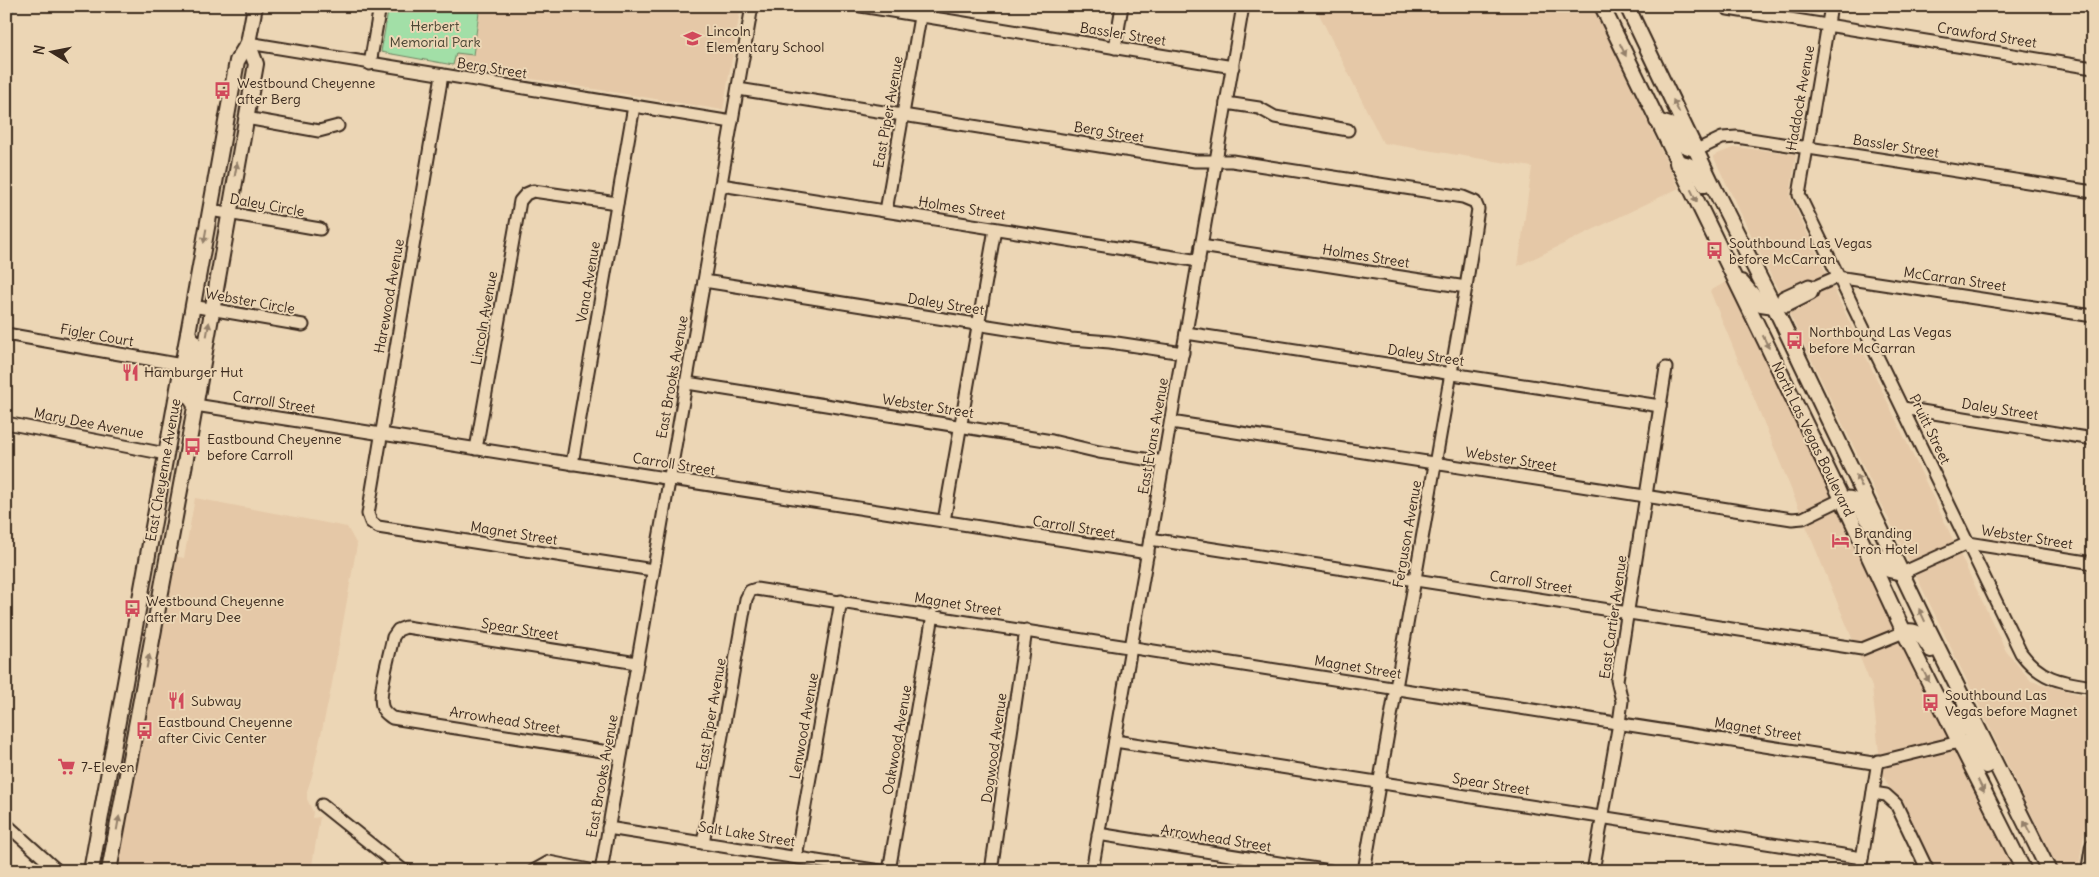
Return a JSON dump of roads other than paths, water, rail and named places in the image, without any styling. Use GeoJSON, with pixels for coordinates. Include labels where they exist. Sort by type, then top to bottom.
{"type":"FeatureCollection","features":[{"type":"Feature","properties":{"kind":"main road","name":"East Cheyenne Avenue"},"geometry":{"type":"LineString","coordinates":[[91,871],[236,61],[248,43],[255,6]]}},
{"type":"Feature","properties":{"kind":"main road","name":"North Las Vegas Boulevard"},"geometry":{"type":"LineString","coordinates":[[1602,6],[1865,546],[1904,632],[2024,871]]}},
{"type":"Feature","properties":{"kind":"main road","name":"North Las Vegas Boulevard"},"geometry":{"type":"LineString","coordinates":[[1627,6],[1718,197],[1778,304],[1943,659],[2049,871]]}},
{"type":"Feature","properties":{"kind":"main road","name":"East Cheyenne Avenue"},"geometry":{"type":"LineString","coordinates":[[109,871],[256,64],[248,43]]}},
{"type":"Feature","properties":{"kind":"main road"},"geometry":{"type":"LineString","coordinates":[[1657,121],[1670,125],[1683,145],[1697,150]]}},
{"type":"Feature","properties":{"kind":"main road"},"geometry":{"type":"LineString","coordinates":[[1678,163],[1685,162],[1691,165],[1709,192],[1718,197]]}},
{"type":"Feature","properties":{"kind":"main road"},"geometry":{"type":"LineString","coordinates":[[1734,278],[1748,287],[1761,304],[1778,304]]}},
{"type":"Feature","properties":{"kind":"main road"},"geometry":{"type":"LineString","coordinates":[[188,333],[194,343],[188,390],[189,396],[195,405]]}},
{"type":"Feature","properties":{"kind":"main road"},"geometry":{"type":"LineString","coordinates":[[166,454],[173,459],[174,464],[169,509],[170,518],[173,523]]}},
{"type":"Feature","properties":{"kind":"main road"},"geometry":{"type":"LineString","coordinates":[[1842,499],[1849,498],[1854,500],[1858,503],[1867,520],[1880,525]]}},
{"type":"Feature","properties":{"kind":"main road"},"geometry":{"type":"LineString","coordinates":[[155,517],[158,566],[164,570]]}},
{"type":"Feature","properties":{"kind":"main road"},"geometry":{"type":"LineString","coordinates":[[1865,546],[1880,557],[1889,570],[1902,573]]}},
{"type":"Feature","properties":{"kind":"main road"},"geometry":{"type":"LineString","coordinates":[[146,569],[156,615]]}},
{"type":"Feature","properties":{"kind":"main road"},"geometry":{"type":"LineString","coordinates":[[1904,632],[1910,630],[1918,632],[1934,654],[1943,659]]}},
{"type":"Feature","properties":{"kind":"main road"},"geometry":{"type":"LineString","coordinates":[[132,648],[132,695],[139,709]]}},
{"type":"Feature","properties":{"kind":"main road"},"geometry":{"type":"LineString","coordinates":[[1935,694],[1954,711],[1967,731],[1977,738],[1982,737]]}},
{"type":"Feature","properties":{"kind":"main road"},"geometry":{"type":"LineString","coordinates":[[122,706],[128,713],[128,771]]}},
{"type":"Feature","properties":{"kind":"main road"},"geometry":{"type":"LineString","coordinates":[[1959,742],[1975,747],[1994,780],[2008,790]]}},
{"type":"Feature","properties":{"kind":"main road"},"geometry":{"type":"LineString","coordinates":[[2089,871],[2093,846]]}},
{"type":"Feature","properties":{"kind":"street"},"geometry":{"type":"LineString","coordinates":[[370,64],[380,6]]}},
{"type":"Feature","properties":{"kind":"street","name":"East Brooks Avenue"},"geometry":{"type":"LineString","coordinates":[[601,871],[752,6]]}},
{"type":"Feature","properties":{"kind":"street","name":"Bassler Street"},"geometry":{"type":"LineString","coordinates":[[861,6],[1233,67]]}},
{"type":"Feature","properties":{"kind":"street"},"geometry":{"type":"LineString","coordinates":[[1115,48],[1122,6]]}},
{"type":"Feature","properties":{"kind":"street","name":"East Evans Avenue"},"geometry":{"type":"LineString","coordinates":[[1092,871],[1243,6]]}},
{"type":"Feature","properties":{"kind":"street","name":"Haddock Avenue"},"geometry":{"type":"LineString","coordinates":[[1799,195],[1831,6]]}},
{"type":"Feature","properties":{"kind":"street","name":"Crawford Street"},"geometry":{"type":"LineString","coordinates":[[1728,9],[2093,68]]}},
{"type":"Feature","properties":{"kind":"street","name":"East Piper Avenue"},"geometry":{"type":"LineString","coordinates":[[886,211],[920,17]]}},
{"type":"Feature","properties":{"kind":"street","name":"Berg Street"},"geometry":{"type":"LineString","coordinates":[[248,43],[732,122]]}},
{"type":"Feature","properties":{"kind":"street","name":"Harewood Avenue"},"geometry":{"type":"LineString","coordinates":[[371,522],[368,514],[442,75]]}},
{"type":"Feature","properties":{"kind":"street","name":"Berg Street"},"geometry":{"type":"LineString","coordinates":[[738,89],[1195,161],[1232,161],[1463,197],[1475,202]]}},
{"type":"Feature","properties":{"kind":"street"},"geometry":{"type":"LineString","coordinates":[[1226,103],[1259,108],[1275,117],[1348,130]]}},
{"type":"Feature","properties":{"kind":"street","name":"Vana Avenue"},"geometry":{"type":"LineString","coordinates":[[572,464],[634,106]]}},
{"type":"Feature","properties":{"kind":"street"},"geometry":{"type":"LineString","coordinates":[[246,118],[319,131],[338,126]]}},
{"type":"Feature","properties":{"kind":"street","name":"Bassler Street"},"geometry":{"type":"LineString","coordinates":[[1697,150],[1722,138],[1737,137],[2093,192]]}},
{"type":"Feature","properties":{"kind":"street","name":"Holmes Street"},"geometry":{"type":"LineString","coordinates":[[721,185],[1199,261]]}},
{"type":"Feature","properties":{"kind":"street","name":"Lincoln Avenue"},"geometry":{"type":"LineString","coordinates":[[476,449],[520,201],[526,194],[533,191],[617,203]]}},
{"type":"Feature","properties":{"kind":"street","name":"Pruitt Street"},"geometry":{"type":"LineString","coordinates":[[1799,195],[1837,277],[1903,408],[2021,653],[2031,667],[2060,682],[2093,687]]}},
{"type":"Feature","properties":{"kind":"street","name":"Ferguson Avenue"},"geometry":{"type":"LineString","coordinates":[[1364,871],[1466,286],[1478,209],[1475,202]]}},
{"type":"Feature","properties":{"kind":"street","name":"Daley Circle"},"geometry":{"type":"LineString","coordinates":[[210,210],[320,229]]}},
{"type":"Feature","properties":{"kind":"street"},"geometry":{"type":"LineString","coordinates":[[944,522],[995,229]]}},
{"type":"Feature","properties":{"kind":"street","name":"Holmes Street"},"geometry":{"type":"LineString","coordinates":[[1202,246],[1466,286]]}},
{"type":"Feature","properties":{"kind":"street"},"geometry":{"type":"LineString","coordinates":[[1778,304],[1783,297],[1809,285],[1814,287],[1837,277]]}},
{"type":"Feature","properties":{"kind":"street","name":"McCarran Street"},"geometry":{"type":"LineString","coordinates":[[1837,277],[2093,316]]}},
{"type":"Feature","properties":{"kind":"street","name":"Daley Street"},"geometry":{"type":"LineString","coordinates":[[704,281],[1071,339],[1110,342],[1183,354]]}},
{"type":"Feature","properties":{"kind":"street","name":"Webster Circle"},"geometry":{"type":"LineString","coordinates":[[192,306],[303,325]]}},
{"type":"Feature","properties":{"kind":"street","name":"Daley Street"},"geometry":{"type":"LineString","coordinates":[[1186,333],[1660,406]]}},
{"type":"Feature","properties":{"kind":"street","name":"Figler Court"},"geometry":{"type":"LineString","coordinates":[[6,334],[182,365]]}},
{"type":"Feature","properties":{"kind":"street","name":"East Cartier Avenue"},"geometry":{"type":"LineString","coordinates":[[1593,871],[1619,723],[1622,701],[1617,680],[1666,368]]}},
{"type":"Feature","properties":{"kind":"street","name":"Webster Street"},"geometry":{"type":"LineString","coordinates":[[687,383],[1052,441],[1099,452],[1164,462]]}},
{"type":"Feature","properties":{"kind":"street","name":"Carroll Street"},"geometry":{"type":"LineString","coordinates":[[195,405],[1148,553]]}},
{"type":"Feature","properties":{"kind":"street","name":"Daley Street"},"geometry":{"type":"LineString","coordinates":[[1903,408],[2093,439]]}},
{"type":"Feature","properties":{"kind":"street","name":"Webster Street"},"geometry":{"type":"LineString","coordinates":[[1171,422],[1792,519],[1803,518],[1842,499]]}},
{"type":"Feature","properties":{"kind":"street","name":"Mary Dee Avenue"},"geometry":{"type":"LineString","coordinates":[[6,423],[166,454]]}},
{"type":"Feature","properties":{"kind":"street","name":"Magnet Street"},"geometry":{"type":"LineString","coordinates":[[371,522],[378,527],[654,570]]}},
{"type":"Feature","properties":{"kind":"street","name":"Carroll Street"},"geometry":{"type":"LineString","coordinates":[[1150,539],[1862,649],[1904,632]]}},
{"type":"Feature","properties":{"kind":"street","name":"Webster Street"},"geometry":{"type":"LineString","coordinates":[[1902,573],[1968,543],[2093,563]]}},
{"type":"Feature","properties":{"kind":"street","name":"Magnet Street"},"geometry":{"type":"LineString","coordinates":[[750,591],[756,589],[934,615],[1873,763],[1959,742]]}},
{"type":"Feature","properties":{"kind":"street","name":"East Piper Avenue"},"geometry":{"type":"LineString","coordinates":[[703,843],[746,599],[750,591]]}},
{"type":"Feature","properties":{"kind":"street","name":"Lenwood Avenue"},"geometry":{"type":"LineString","coordinates":[[796,858],[841,601]]}},
{"type":"Feature","properties":{"kind":"street","name":"Oakwood Avenue"},"geometry":{"type":"LineString","coordinates":[[889,871],[934,615]]}},
{"type":"Feature","properties":{"kind":"street","name":"Spear Street"},"geometry":{"type":"LineString","coordinates":[[384,713],[381,705],[382,695],[393,637],[398,630],[406,627],[637,663]]}},
{"type":"Feature","properties":{"kind":"street","name":"Dogwood Avenue"},"geometry":{"type":"LineString","coordinates":[[991,871],[1026,630]]}},
{"type":"Feature","properties":{"kind":"street","name":"Arrowhead Street"},"geometry":{"type":"LineString","coordinates":[[384,713],[392,718],[621,754]]}},
{"type":"Feature","properties":{"kind":"street","name":"Spear Street"},"geometry":{"type":"LineString","coordinates":[[1115,741],[1862,858]]}},
{"type":"Feature","properties":{"kind":"street"},"geometry":{"type":"LineString","coordinates":[[1860,871],[1878,761]]}},
{"type":"Feature","properties":{"kind":"street"},"geometry":{"type":"LineString","coordinates":[[1873,793],[1886,795],[1896,804],[1928,871]]}},
{"type":"Feature","properties":{"kind":"street"},"geometry":{"type":"LineString","coordinates":[[322,805],[404,870]]}},
{"type":"Feature","properties":{"kind":"street"},"geometry":{"type":"LineString","coordinates":[[6,824],[58,871]]}},
{"type":"Feature","properties":{"kind":"street","name":"Salt Lake Street"},"geometry":{"type":"LineString","coordinates":[[608,828],[880,871]]}},
{"type":"Feature","properties":{"kind":"street","name":"Arrowhead Street"},"geometry":{"type":"LineString","coordinates":[[1098,834],[1330,871]]}},
{"type":"Feature","properties":{"kind":"street"},"geometry":{"type":"LineString","coordinates":[[533,871],[549,862],[595,871]]}},
{"type":"Feature","properties":{"kind":"water"},"geometry":{"type":"Polygon","coordinates":[[[6,6],[14,8],[6,36],[6,6]]]}},
{"type":"Feature","properties":{"kind":"place","name":"Lincoln Elementary School"},"geometry":{"type":"Point","coordinates":[692,39]}},
{"type":"Feature","properties":{"kind":"place","name":"Westbound Cheyenne after Berg"},"geometry":{"type":"Point","coordinates":[223,91]}},
{"type":"Feature","properties":{"kind":"place","name":"Southbound Las Vegas before McCarran"},"geometry":{"type":"Point","coordinates":[1715,251]}},
{"type":"Feature","properties":{"kind":"place","name":"Northbound Las Vegas before McCarran"},"geometry":{"type":"Point","coordinates":[1795,340]}},
{"type":"Feature","properties":{"kind":"place","name":"Hamburger Hut"},"geometry":{"type":"Point","coordinates":[130,372]}},
{"type":"Feature","properties":{"kind":"place","name":"Eastbound Cheyenne before Carroll"},"geometry":{"type":"Point","coordinates":[193,447]}},
{"type":"Feature","properties":{"kind":"place","name":"Branding Iron Hotel"},"geometry":{"type":"Point","coordinates":[1840,541]}},
{"type":"Feature","properties":{"kind":"place","name":"Westbound Cheyenne after Mary Dee"},"geometry":{"type":"Point","coordinates":[132,609]}},
{"type":"Feature","properties":{"kind":"place","name":"Subway"},"geometry":{"type":"Point","coordinates":[177,701]}},
{"type":"Feature","properties":{"kind":"place","name":"Southbound Las Vegas before Magnet"},"geometry":{"type":"Point","coordinates":[1931,703]}},
{"type":"Feature","properties":{"kind":"place","name":"Eastbound Cheyenne after Civic Center"},"geometry":{"type":"Point","coordinates":[144,730]}},
{"type":"Feature","properties":{"kind":"place","name":"7-Eleven"},"geometry":{"type":"Point","coordinates":[67,767]}},
{"type":"Feature","properties":{"kind":"park label","name":"Herbert Memorial Park"},"geometry":{"type":"Point","coordinates":[435,34]}}]}
